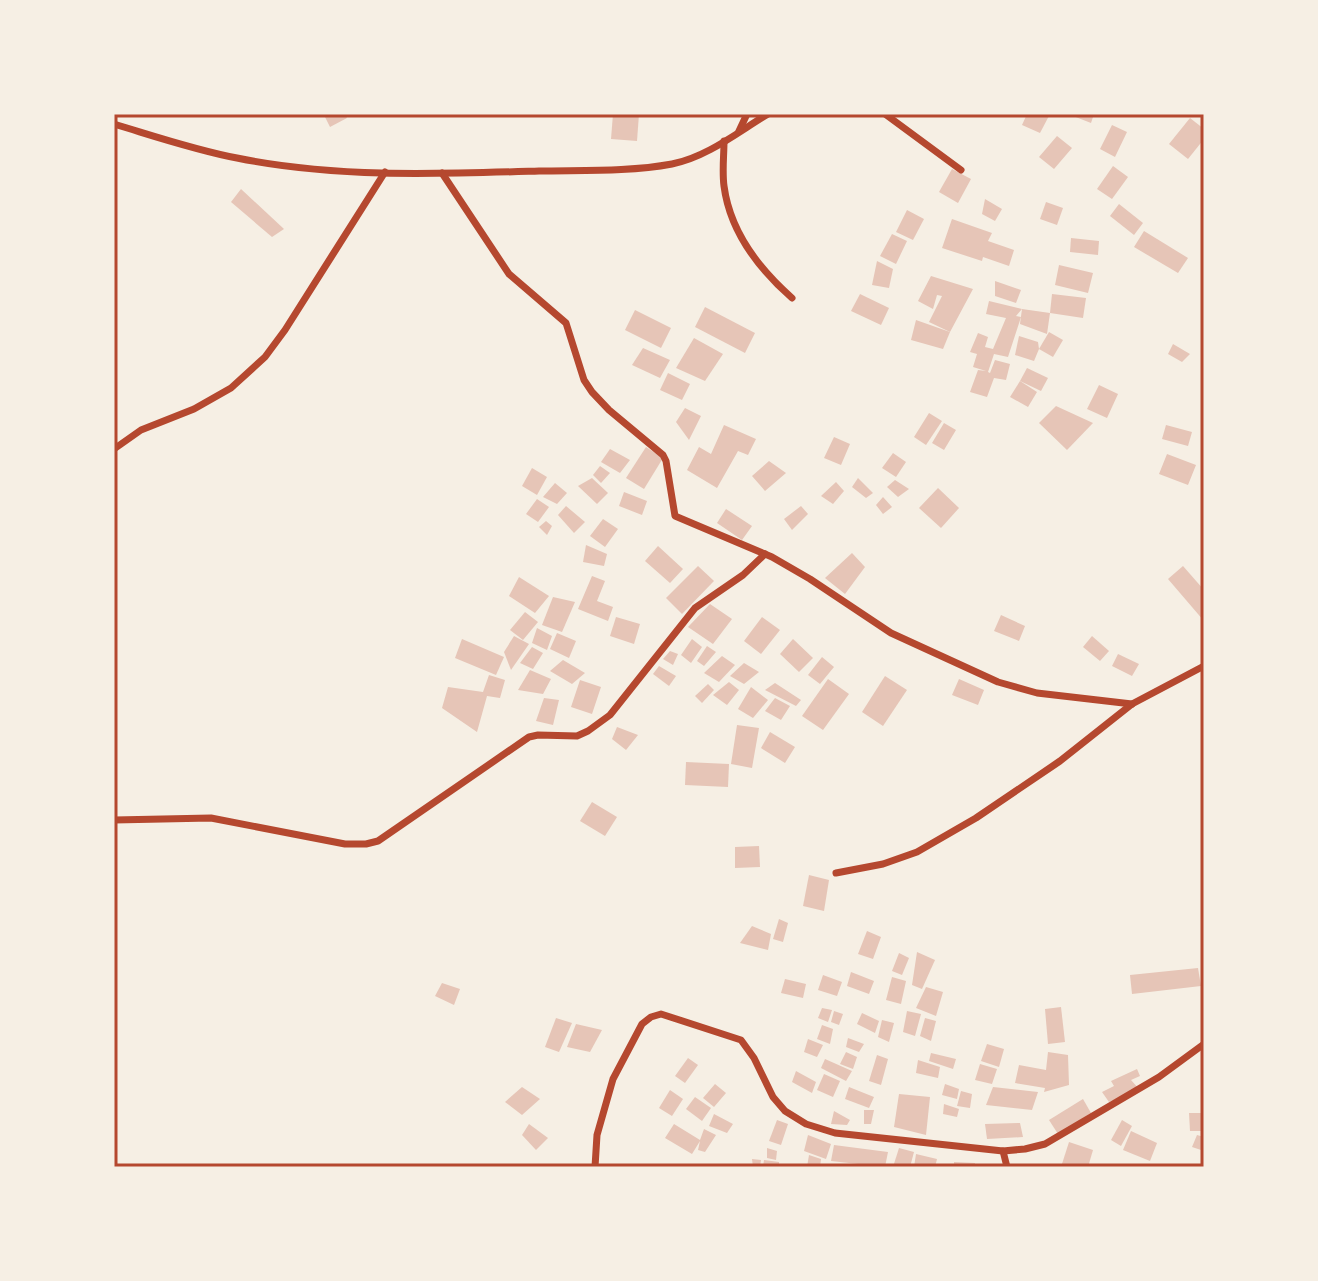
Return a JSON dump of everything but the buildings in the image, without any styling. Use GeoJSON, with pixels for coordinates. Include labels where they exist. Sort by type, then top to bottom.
{"type":"FeatureCollection","features":[{"type":"Feature","properties":{"kind":"street"},"geometry":{"type":"LineString","coordinates":[[738,133],[747,114]]}},
{"type":"Feature","properties":{"kind":"street"},"geometry":{"type":"LineString","coordinates":[[114,124],[236,158],[301,167],[442,173],[673,163],[705,152],[768,114]]}},
{"type":"Feature","properties":{"kind":"street"},"geometry":{"type":"LineString","coordinates":[[885,114],[961,170]]}},
{"type":"Feature","properties":{"kind":"street"},"geometry":{"type":"LineString","coordinates":[[724,141],[724,185],[739,235],[757,264],[792,298]]}},
{"type":"Feature","properties":{"kind":"street"},"geometry":{"type":"LineString","coordinates":[[114,449],[141,430],[194,409],[231,388],[265,357],[385,172]]}},
{"type":"Feature","properties":{"kind":"street"},"geometry":{"type":"LineString","coordinates":[[442,173],[509,274],[566,323],[584,380],[592,392],[663,455],[675,516],[765,554],[810,579],[891,633],[998,682],[1037,693],[1132,704]]}},
{"type":"Feature","properties":{"kind":"street"},"geometry":{"type":"LineString","coordinates":[[114,820],[211,818],[345,844],[378,841],[520,742],[538,735],[577,736],[610,715],[695,608],[743,575],[765,554]]}},
{"type":"Feature","properties":{"kind":"street"},"geometry":{"type":"LineString","coordinates":[[836,873],[903,858],[976,818],[1060,761],[1132,704],[1204,666]]}},
{"type":"Feature","properties":{"kind":"street"},"geometry":{"type":"LineString","coordinates":[[595,1167],[597,1135],[613,1079],[642,1024],[661,1014],[741,1040],[754,1058],[773,1097],[785,1111],[806,1124],[835,1133],[1003,1151],[1045,1144],[1159,1077],[1204,1044]]}},
{"type":"Feature","properties":{"kind":"street"},"geometry":{"type":"LineString","coordinates":[[1003,1151],[1007,1167]]}}]}
